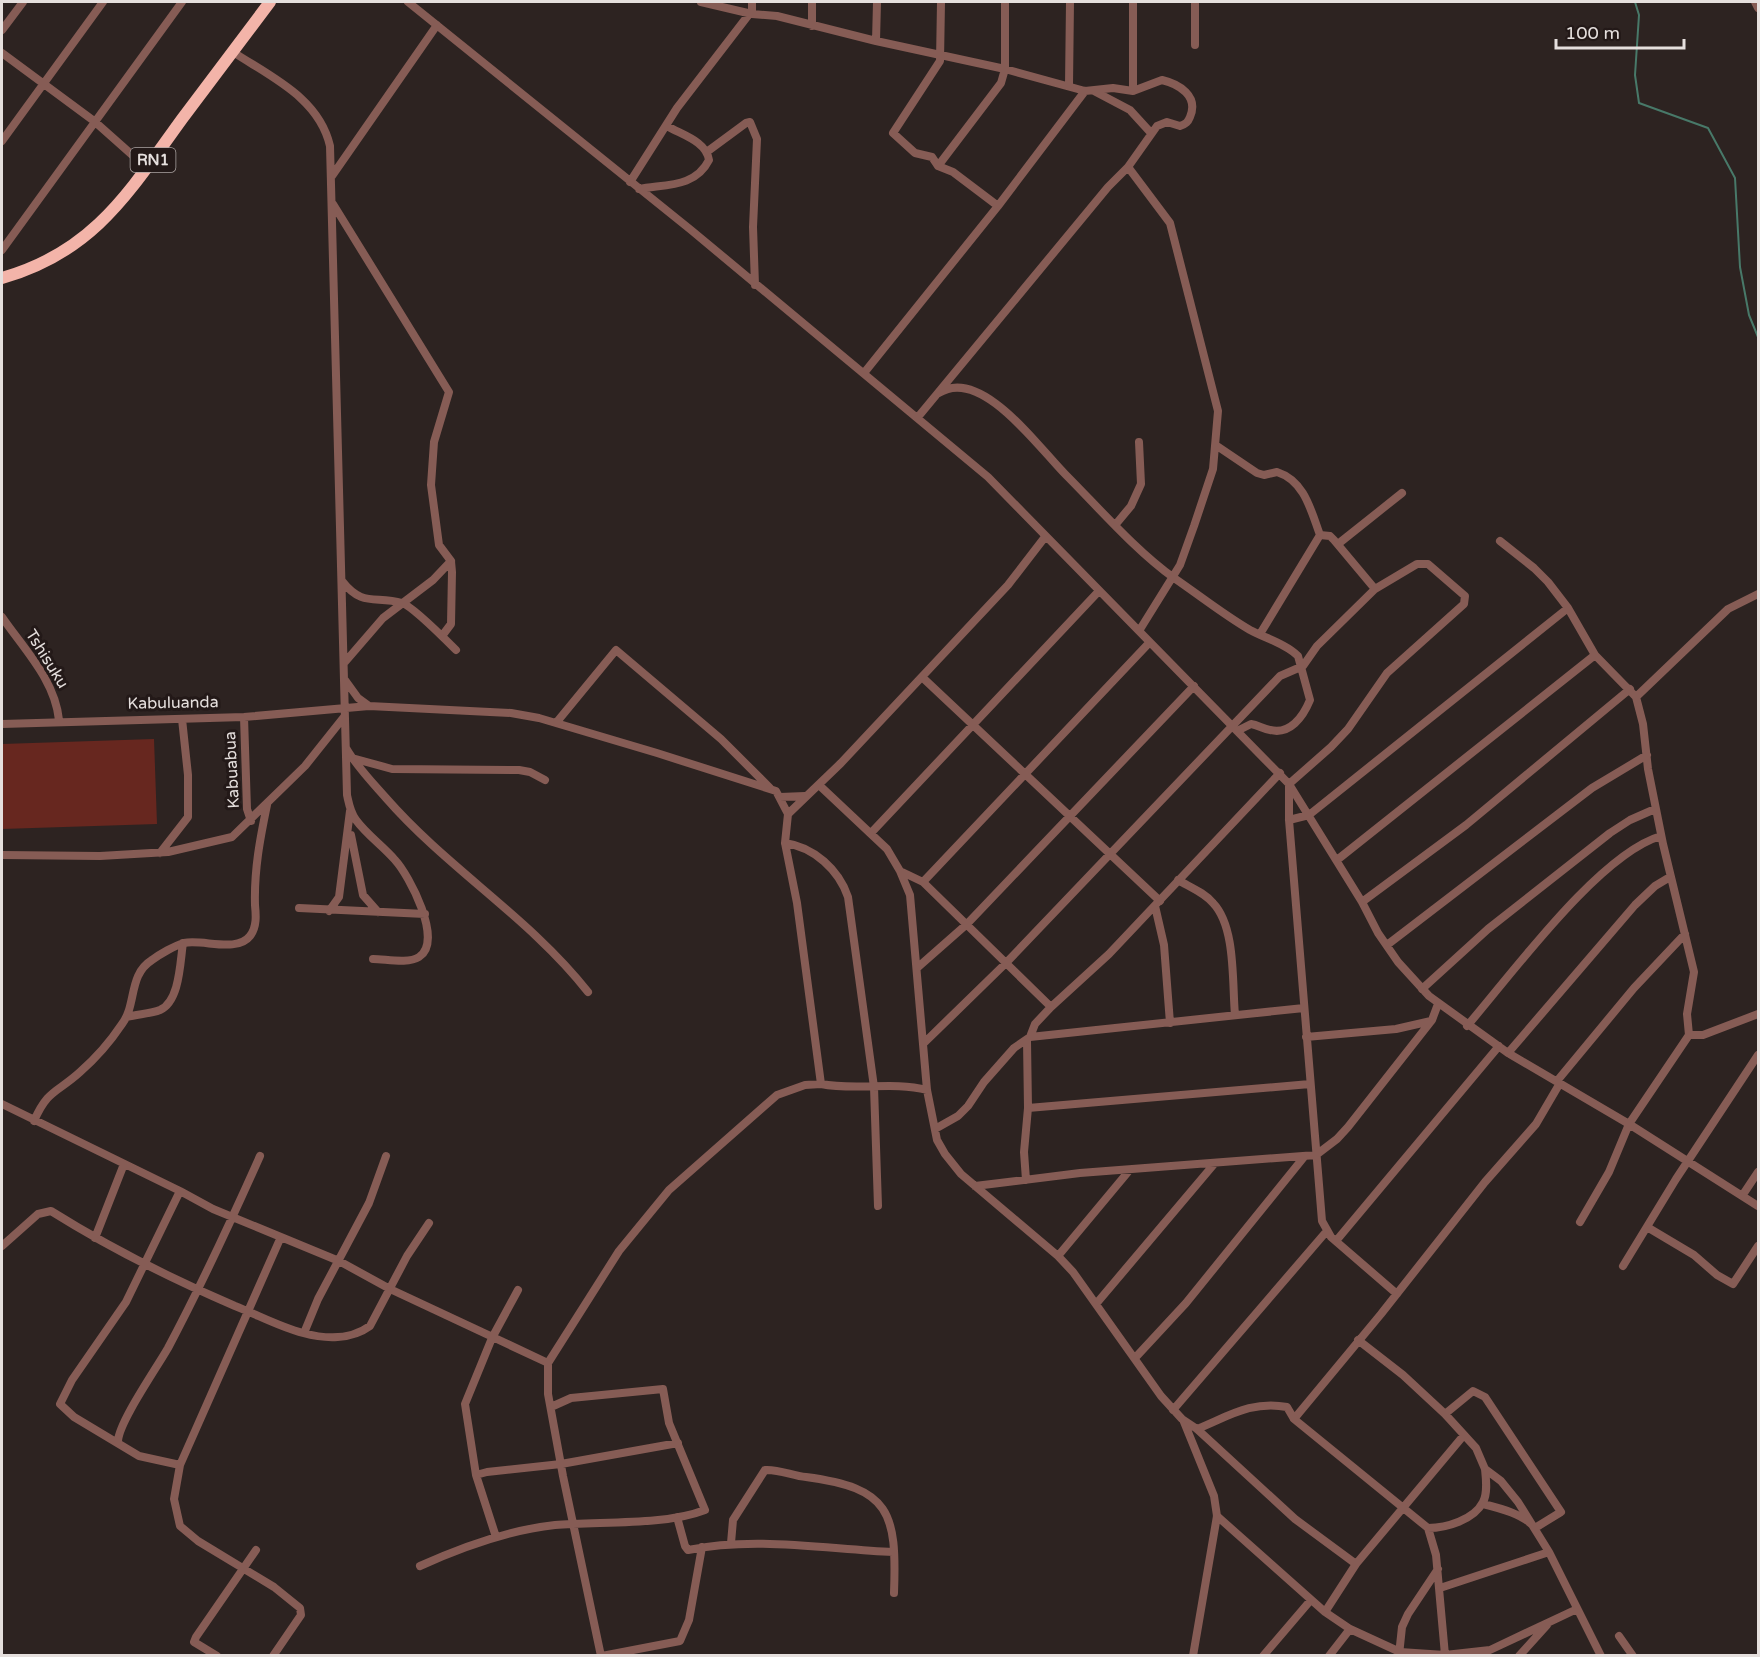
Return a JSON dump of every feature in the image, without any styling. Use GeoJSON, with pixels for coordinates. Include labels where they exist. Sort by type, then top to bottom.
{"type":"FeatureCollection","features":[{"type":"Feature","properties":{"kind":"highway","name":"RN1"},"geometry":{"type":"LineString","coordinates":[[2,278],[49,261],[83,239],[116,208],[270,2]]}},
{"type":"Feature","properties":{"kind":"street"},"geometry":{"type":"LineString","coordinates":[[2,30],[22,2]]}},
{"type":"Feature","properties":{"kind":"street"},"geometry":{"type":"LineString","coordinates":[[2,141],[103,2]]}},
{"type":"Feature","properties":{"kind":"street"},"geometry":{"type":"LineString","coordinates":[[2,250],[182,2]]}},
{"type":"Feature","properties":{"kind":"street"},"geometry":{"type":"LineString","coordinates":[[408,2],[918,417],[988,477],[1098,592],[1289,783],[1387,945],[1422,989],[1438,1004],[1509,1053],[1629,1124],[1758,1206]]}},
{"type":"Feature","properties":{"kind":"street"},"geometry":{"type":"LineString","coordinates":[[701,2],[751,14],[777,16],[1069,85],[1089,91],[1130,110],[1151,133]]}},
{"type":"Feature","properties":{"kind":"street"},"geometry":{"type":"LineString","coordinates":[[630,182],[690,90],[751,14],[752,2]]}},
{"type":"Feature","properties":{"kind":"street"},"geometry":{"type":"LineString","coordinates":[[812,2],[812,26]]}},
{"type":"Feature","properties":{"kind":"street"},"geometry":{"type":"LineString","coordinates":[[876,41],[877,2]]}},
{"type":"Feature","properties":{"kind":"street"},"geometry":{"type":"LineString","coordinates":[[941,2],[941,54],[937,70],[893,133],[915,153],[932,157],[938,166],[953,172],[998,206]]}},
{"type":"Feature","properties":{"kind":"street"},"geometry":{"type":"LineString","coordinates":[[938,166],[1001,83],[1005,69],[1005,2]]}},
{"type":"Feature","properties":{"kind":"street"},"geometry":{"type":"LineString","coordinates":[[1069,85],[1070,2]]}},
{"type":"Feature","properties":{"kind":"street"},"geometry":{"type":"LineString","coordinates":[[1133,91],[1134,2]]}},
{"type":"Feature","properties":{"kind":"street"},"geometry":{"type":"LineString","coordinates":[[1195,2],[1195,45]]}},
{"type":"Feature","properties":{"kind":"street"},"geometry":{"type":"LineString","coordinates":[[1755,2],[1758,8]]}},
{"type":"Feature","properties":{"kind":"street"},"geometry":{"type":"LineString","coordinates":[[332,177],[437,25]]}},
{"type":"Feature","properties":{"kind":"street"},"geometry":{"type":"LineString","coordinates":[[233,52],[297,94],[313,109],[326,130],[332,177],[345,662],[346,795],[350,811],[350,830],[339,897],[330,911]]}},
{"type":"Feature","properties":{"kind":"street"},"geometry":{"type":"LineString","coordinates":[[2,53],[94,121],[147,169]]}},
{"type":"Feature","properties":{"kind":"street"},"geometry":{"type":"LineString","coordinates":[[864,373],[1089,91],[1113,88],[1133,91],[1162,80],[1181,87],[1188,94],[1193,110],[1185,125],[1161,123],[1151,133],[1128,167],[1108,188],[918,417]]}},
{"type":"Feature","properties":{"kind":"street"},"geometry":{"type":"LineString","coordinates":[[708,151],[746,123],[750,122],[754,126],[757,134],[753,227],[755,285]]}},
{"type":"Feature","properties":{"kind":"street"},"geometry":{"type":"LineString","coordinates":[[667,126],[708,151]]}},
{"type":"Feature","properties":{"kind":"street"},"geometry":{"type":"LineString","coordinates":[[639,189],[674,185],[694,176],[705,167],[709,160],[708,151]]}},
{"type":"Feature","properties":{"kind":"street"},"geometry":{"type":"LineString","coordinates":[[1128,167],[1170,223],[1199,344],[1215,395],[1217,446],[1213,469],[1180,565],[1138,631]]}},
{"type":"Feature","properties":{"kind":"street"},"geometry":{"type":"LineString","coordinates":[[332,202],[449,392],[434,442],[430,485],[439,545],[450,561],[453,613],[451,624],[442,636]]}},
{"type":"Feature","properties":{"kind":"street"},"geometry":{"type":"LineString","coordinates":[[934,396],[945,389],[959,387],[969,388],[992,401],[1009,415],[1160,567],[1260,634],[1295,652],[1303,666],[1310,700],[1295,724],[1280,731],[1251,724],[1234,728]]}},
{"type":"Feature","properties":{"kind":"street"},"geometry":{"type":"LineString","coordinates":[[1116,524],[1131,506],[1141,484],[1139,442]]}},
{"type":"Feature","properties":{"kind":"street"},"geometry":{"type":"LineString","coordinates":[[1217,446],[1257,473],[1264,475],[1277,472],[1290,479],[1306,495],[1320,536]]}},
{"type":"Feature","properties":{"kind":"street"},"geometry":{"type":"LineString","coordinates":[[1213,469],[1227,454]]}},
{"type":"Feature","properties":{"kind":"street"},"geometry":{"type":"LineString","coordinates":[[1338,544],[1402,493]]}},
{"type":"Feature","properties":{"kind":"street"},"geometry":{"type":"LineString","coordinates":[[1320,536],[1330,536],[1375,590]]}},
{"type":"Feature","properties":{"kind":"street"},"geometry":{"type":"LineString","coordinates":[[1260,634],[1320,536]]}},
{"type":"Feature","properties":{"kind":"street"},"geometry":{"type":"LineString","coordinates":[[788,814],[795,810],[805,796],[819,785],[1008,585],[1045,537]]}},
{"type":"Feature","properties":{"kind":"street"},"geometry":{"type":"LineString","coordinates":[[1500,541],[1534,568],[1568,608],[1595,655],[1636,697],[1655,809],[1695,972],[1687,1014],[1689,1035],[1629,1124],[1609,1172],[1580,1222]]}},
{"type":"Feature","properties":{"kind":"street"},"geometry":{"type":"LineString","coordinates":[[345,662],[383,618],[433,580],[450,561]]}},
{"type":"Feature","properties":{"kind":"street"},"geometry":{"type":"LineString","coordinates":[[924,1043],[1006,963],[1234,728],[1280,676],[1303,666],[1317,646],[1375,590],[1422,563],[1437,571],[1467,600],[1387,673],[1348,729],[1331,747],[1289,783],[1289,820],[1320,1212],[1326,1232],[1397,1294]]}},
{"type":"Feature","properties":{"kind":"street"},"geometry":{"type":"LineString","coordinates":[[1160,567],[1180,565]]}},
{"type":"Feature","properties":{"kind":"street"},"geometry":{"type":"LineString","coordinates":[[1160,567],[1163,590]]}},
{"type":"Feature","properties":{"kind":"street"},"geometry":{"type":"LineString","coordinates":[[342,580],[348,588],[364,598],[403,603],[456,650]]}},
{"type":"Feature","properties":{"kind":"street"},"geometry":{"type":"LineString","coordinates":[[871,833],[1098,592]]}},
{"type":"Feature","properties":{"kind":"street"},"geometry":{"type":"LineString","coordinates":[[1636,697],[1728,609],[1758,594]]}},
{"type":"Feature","properties":{"kind":"street"},"geometry":{"type":"LineString","coordinates":[[1289,820],[1309,815],[1463,693],[1524,640],[1568,608]]}},
{"type":"Feature","properties":{"kind":"street","name":"Tshisuku"},"geometry":{"type":"LineString","coordinates":[[2,617],[53,693],[59,720]]}},
{"type":"Feature","properties":{"kind":"street"},"geometry":{"type":"LineString","coordinates":[[923,882],[1149,643]]}},
{"type":"Feature","properties":{"kind":"street"},"geometry":{"type":"LineString","coordinates":[[556,723],[616,650],[721,739],[770,789],[777,791],[788,814],[785,843],[797,903],[821,1084]]}},
{"type":"Feature","properties":{"kind":"street"},"geometry":{"type":"LineString","coordinates":[[1337,860],[1595,655]]}},
{"type":"Feature","properties":{"kind":"street"},"geometry":{"type":"LineString","coordinates":[[922,677],[1110,854],[1157,904],[1164,945],[1170,1023]]}},
{"type":"Feature","properties":{"kind":"street"},"geometry":{"type":"LineString","coordinates":[[345,679],[358,698],[369,706]]}},
{"type":"Feature","properties":{"kind":"street"},"geometry":{"type":"LineString","coordinates":[[917,968],[968,924],[1194,686]]}},
{"type":"Feature","properties":{"kind":"street"},"geometry":{"type":"LineString","coordinates":[[1362,902],[1466,825],[1630,689]]}},
{"type":"Feature","properties":{"kind":"street","name":"Kabuluanda"},"geometry":{"type":"LineString","coordinates":[[2,724],[59,720],[182,719],[344,713],[369,706],[511,713],[556,723],[770,789]]}},
{"type":"Feature","properties":{"kind":"street"},"geometry":{"type":"LineString","coordinates":[[2,855],[160,853],[224,840],[239,833],[305,766],[344,713]]}},
{"type":"Feature","properties":{"kind":"street","name":"Kabuabua"},"geometry":{"type":"LineString","coordinates":[[244,717],[248,809],[251,821]]}},
{"type":"Feature","properties":{"kind":"street"},"geometry":{"type":"LineString","coordinates":[[160,853],[188,817],[188,775],[182,719]]}},
{"type":"Feature","properties":{"kind":"street"},"geometry":{"type":"LineString","coordinates":[[346,748],[398,812],[489,897],[540,938],[588,992]]}},
{"type":"Feature","properties":{"kind":"street"},"geometry":{"type":"LineString","coordinates":[[1387,945],[1592,788],[1647,754]]}},
{"type":"Feature","properties":{"kind":"street"},"geometry":{"type":"LineString","coordinates":[[352,758],[392,769],[519,770],[530,772],[545,780]]}},
{"type":"Feature","properties":{"kind":"street"},"geometry":{"type":"LineString","coordinates":[[1026,1180],[1024,1152],[1028,1108],[1029,1039],[1035,1024],[1109,954],[1280,773]]}},
{"type":"Feature","properties":{"kind":"street"},"geometry":{"type":"LineString","coordinates":[[819,785],[887,849],[910,895],[927,1090],[935,1129],[945,1154],[961,1174],[1058,1256],[1182,1419],[1197,1429],[1295,1519],[1356,1564]]}},
{"type":"Feature","properties":{"kind":"street"},"geometry":{"type":"LineString","coordinates":[[780,797],[805,796]]}},
{"type":"Feature","properties":{"kind":"street"},"geometry":{"type":"LineString","coordinates":[[248,809],[263,808]]}},
{"type":"Feature","properties":{"kind":"street"},"geometry":{"type":"LineString","coordinates":[[34,1121],[49,1094],[78,1074],[102,1050],[127,1017],[140,970],[151,960],[183,943],[232,944],[244,941],[252,934],[256,921],[256,863],[263,808]]}},
{"type":"Feature","properties":{"kind":"street"},"geometry":{"type":"LineString","coordinates":[[1422,989],[1488,929],[1610,833],[1630,820],[1655,809]]}},
{"type":"Feature","properties":{"kind":"street"},"geometry":{"type":"LineString","coordinates":[[350,811],[361,826],[396,861],[425,914],[427,940],[424,951],[419,957],[409,960],[373,959]]}},
{"type":"Feature","properties":{"kind":"street"},"geometry":{"type":"LineString","coordinates":[[350,830],[363,895],[378,912]]}},
{"type":"Feature","properties":{"kind":"street"},"geometry":{"type":"LineString","coordinates":[[1467,1026],[1558,920],[1600,876],[1633,848],[1661,836]]}},
{"type":"Feature","properties":{"kind":"street"},"geometry":{"type":"LineString","coordinates":[[785,843],[798,845],[812,852],[833,871],[845,888],[851,913],[874,1087],[879,1206]]}},
{"type":"Feature","properties":{"kind":"street"},"geometry":{"type":"LineString","coordinates":[[900,871],[923,882],[1051,1007]]}},
{"type":"Feature","properties":{"kind":"street"},"geometry":{"type":"LineString","coordinates":[[1509,1053],[1635,905],[1655,886],[1670,877]]}},
{"type":"Feature","properties":{"kind":"street"},"geometry":{"type":"LineString","coordinates":[[1178,880],[1212,901],[1222,914],[1227,929],[1235,1015]]}},
{"type":"Feature","properties":{"kind":"street"},"geometry":{"type":"LineString","coordinates":[[351,912],[363,895]]}},
{"type":"Feature","properties":{"kind":"street"},"geometry":{"type":"LineString","coordinates":[[339,897],[351,912]]}},
{"type":"Feature","properties":{"kind":"street"},"geometry":{"type":"LineString","coordinates":[[299,908],[425,914]]}},
{"type":"Feature","properties":{"kind":"street"},"geometry":{"type":"LineString","coordinates":[[1294,1419],[1485,1182],[1536,1124],[1558,1082],[1634,988],[1685,934]]}},
{"type":"Feature","properties":{"kind":"street"},"geometry":{"type":"LineString","coordinates":[[127,1017],[161,1009],[166,1005],[176,988],[183,943]]}},
{"type":"Feature","properties":{"kind":"street"},"geometry":{"type":"LineString","coordinates":[[975,1186],[1089,1173],[1128,1172],[1316,1155],[1337,1139],[1432,1020],[1438,1004]]}},
{"type":"Feature","properties":{"kind":"street"},"geometry":{"type":"LineString","coordinates":[[935,1129],[958,1116],[1014,1048],[1029,1039],[1304,1008]]}},
{"type":"Feature","properties":{"kind":"street"},"geometry":{"type":"LineString","coordinates":[[1689,1035],[1703,1035],[1758,1014]]}},
{"type":"Feature","properties":{"kind":"street"},"geometry":{"type":"LineString","coordinates":[[1306,1037],[1396,1029],[1432,1020]]}},
{"type":"Feature","properties":{"kind":"street"},"geometry":{"type":"LineString","coordinates":[[1336,1241],[1499,1046]]}},
{"type":"Feature","properties":{"kind":"street"},"geometry":{"type":"LineString","coordinates":[[1623,1266],[1758,1055]]}},
{"type":"Feature","properties":{"kind":"street"},"geometry":{"type":"LineString","coordinates":[[702,1547],[689,1620],[681,1641],[602,1656],[561,1464],[551,1407],[548,1363],[619,1251],[669,1190],[777,1095],[805,1085],[821,1084],[874,1087],[909,1085],[927,1090]]}},
{"type":"Feature","properties":{"kind":"street"},"geometry":{"type":"LineString","coordinates":[[1028,1108],[1311,1084]]}},
{"type":"Feature","properties":{"kind":"street"},"geometry":{"type":"LineString","coordinates":[[2,1104],[230,1217],[339,1261],[390,1289],[548,1363]]}},
{"type":"Feature","properties":{"kind":"street"},"geometry":{"type":"LineString","coordinates":[[118,1441],[122,1425],[150,1381],[199,1290],[230,1217],[260,1156]]}},
{"type":"Feature","properties":{"kind":"street"},"geometry":{"type":"LineString","coordinates":[[304,1333],[318,1299],[369,1203],[386,1156]]}},
{"type":"Feature","properties":{"kind":"street"},"geometry":{"type":"LineString","coordinates":[[1135,1358],[1186,1303],[1304,1157]]}},
{"type":"Feature","properties":{"kind":"street"},"geometry":{"type":"LineString","coordinates":[[1096,1304],[1215,1163]]}},
{"type":"Feature","properties":{"kind":"street"},"geometry":{"type":"LineString","coordinates":[[95,1238],[124,1164]]}},
{"type":"Feature","properties":{"kind":"street"},"geometry":{"type":"LineString","coordinates":[[1058,1256],[1128,1172]]}},
{"type":"Feature","properties":{"kind":"street"},"geometry":{"type":"LineString","coordinates":[[1742,1196],[1758,1172]]}},
{"type":"Feature","properties":{"kind":"street"},"geometry":{"type":"LineString","coordinates":[[180,1191],[121,1311],[61,1399],[63,1409],[139,1456],[180,1465]]}},
{"type":"Feature","properties":{"kind":"street"},"geometry":{"type":"LineString","coordinates":[[2,1246],[44,1210],[51,1211],[95,1238],[199,1290],[304,1333],[328,1337],[361,1333],[370,1326],[429,1223]]}},
{"type":"Feature","properties":{"kind":"street"},"geometry":{"type":"LineString","coordinates":[[1647,1227],[1694,1255],[1717,1275],[1733,1284],[1758,1246]]}},
{"type":"Feature","properties":{"kind":"street"},"geometry":{"type":"LineString","coordinates":[[1173,1410],[1326,1232]]}},
{"type":"Feature","properties":{"kind":"street"},"geometry":{"type":"LineString","coordinates":[[273,1656],[302,1611],[285,1594],[198,1541],[180,1527],[174,1499],[180,1465],[280,1239]]}},
{"type":"Feature","properties":{"kind":"street"},"geometry":{"type":"LineString","coordinates":[[496,1537],[476,1475],[465,1404],[492,1338],[518,1290]]}},
{"type":"Feature","properties":{"kind":"street"},"geometry":{"type":"LineString","coordinates":[[1197,1429],[1230,1413],[1272,1404],[1287,1407],[1294,1419],[1428,1528],[1442,1528],[1458,1522],[1483,1504],[1486,1493],[1485,1469],[1476,1448],[1445,1414],[1403,1375],[1358,1340]]}},
{"type":"Feature","properties":{"kind":"street"},"geometry":{"type":"LineString","coordinates":[[420,1566],[496,1537],[524,1529],[677,1517],[703,1511],[705,1507],[669,1423],[663,1389],[571,1398],[551,1407]]}},
{"type":"Feature","properties":{"kind":"street"},"geometry":{"type":"LineString","coordinates":[[1445,1414],[1473,1391],[1485,1397],[1561,1508],[1559,1516],[1535,1528]]}},
{"type":"Feature","properties":{"kind":"street"},"geometry":{"type":"LineString","coordinates":[[1182,1419],[1191,1435],[1214,1496],[1217,1516],[1193,1656]]}},
{"type":"Feature","properties":{"kind":"street"},"geometry":{"type":"LineString","coordinates":[[1325,1612],[1356,1564],[1464,1435]]}},
{"type":"Feature","properties":{"kind":"street"},"geometry":{"type":"LineString","coordinates":[[476,1475],[561,1464],[678,1443]]}},
{"type":"Feature","properties":{"kind":"street"},"geometry":{"type":"LineString","coordinates":[[1485,1469],[1501,1480],[1535,1528],[1601,1656]]}},
{"type":"Feature","properties":{"kind":"street"},"geometry":{"type":"LineString","coordinates":[[731,1543],[733,1520],[738,1509],[765,1470],[843,1483],[868,1493],[884,1510],[893,1552],[894,1593]]}},
{"type":"Feature","properties":{"kind":"street"},"geometry":{"type":"LineString","coordinates":[[1483,1504],[1502,1509],[1530,1522],[1535,1528]]}},
{"type":"Feature","properties":{"kind":"street"},"geometry":{"type":"LineString","coordinates":[[1217,1516],[1325,1612],[1350,1629],[1399,1654],[1492,1653],[1551,1620],[1577,1609]]}},
{"type":"Feature","properties":{"kind":"street"},"geometry":{"type":"LineString","coordinates":[[677,1517],[686,1549],[731,1543],[893,1552]]}},
{"type":"Feature","properties":{"kind":"street"},"geometry":{"type":"LineString","coordinates":[[1428,1528],[1438,1569],[1445,1655]]}},
{"type":"Feature","properties":{"kind":"street"},"geometry":{"type":"LineString","coordinates":[[217,1656],[194,1642],[256,1550]]}},
{"type":"Feature","properties":{"kind":"street"},"geometry":{"type":"LineString","coordinates":[[1440,1588],[1549,1552]]}},
{"type":"Feature","properties":{"kind":"street"},"geometry":{"type":"LineString","coordinates":[[1399,1654],[1402,1627],[1438,1569]]}},
{"type":"Feature","properties":{"kind":"street"},"geometry":{"type":"LineString","coordinates":[[1263,1656],[1310,1600]]}},
{"type":"Feature","properties":{"kind":"street"},"geometry":{"type":"LineString","coordinates":[[1520,1656],[1551,1620]]}},
{"type":"Feature","properties":{"kind":"street"},"geometry":{"type":"LineString","coordinates":[[1329,1656],[1350,1629]]}},
{"type":"Feature","properties":{"kind":"street"},"geometry":{"type":"LineString","coordinates":[[1619,1636],[1633,1656]]}},
{"type":"Feature","properties":{"kind":"shaded area"},"geometry":{"type":"Polygon","coordinates":[[[154,739],[157,824],[2,829],[2,744],[154,739]]]}},
{"type":"Feature","properties":{"kind":"waterway"},"geometry":{"type":"LineString","coordinates":[[1635,2],[1639,15],[1635,75],[1639,103],[1708,128],[1735,178],[1740,267],[1749,315],[1758,337]]}}]}
